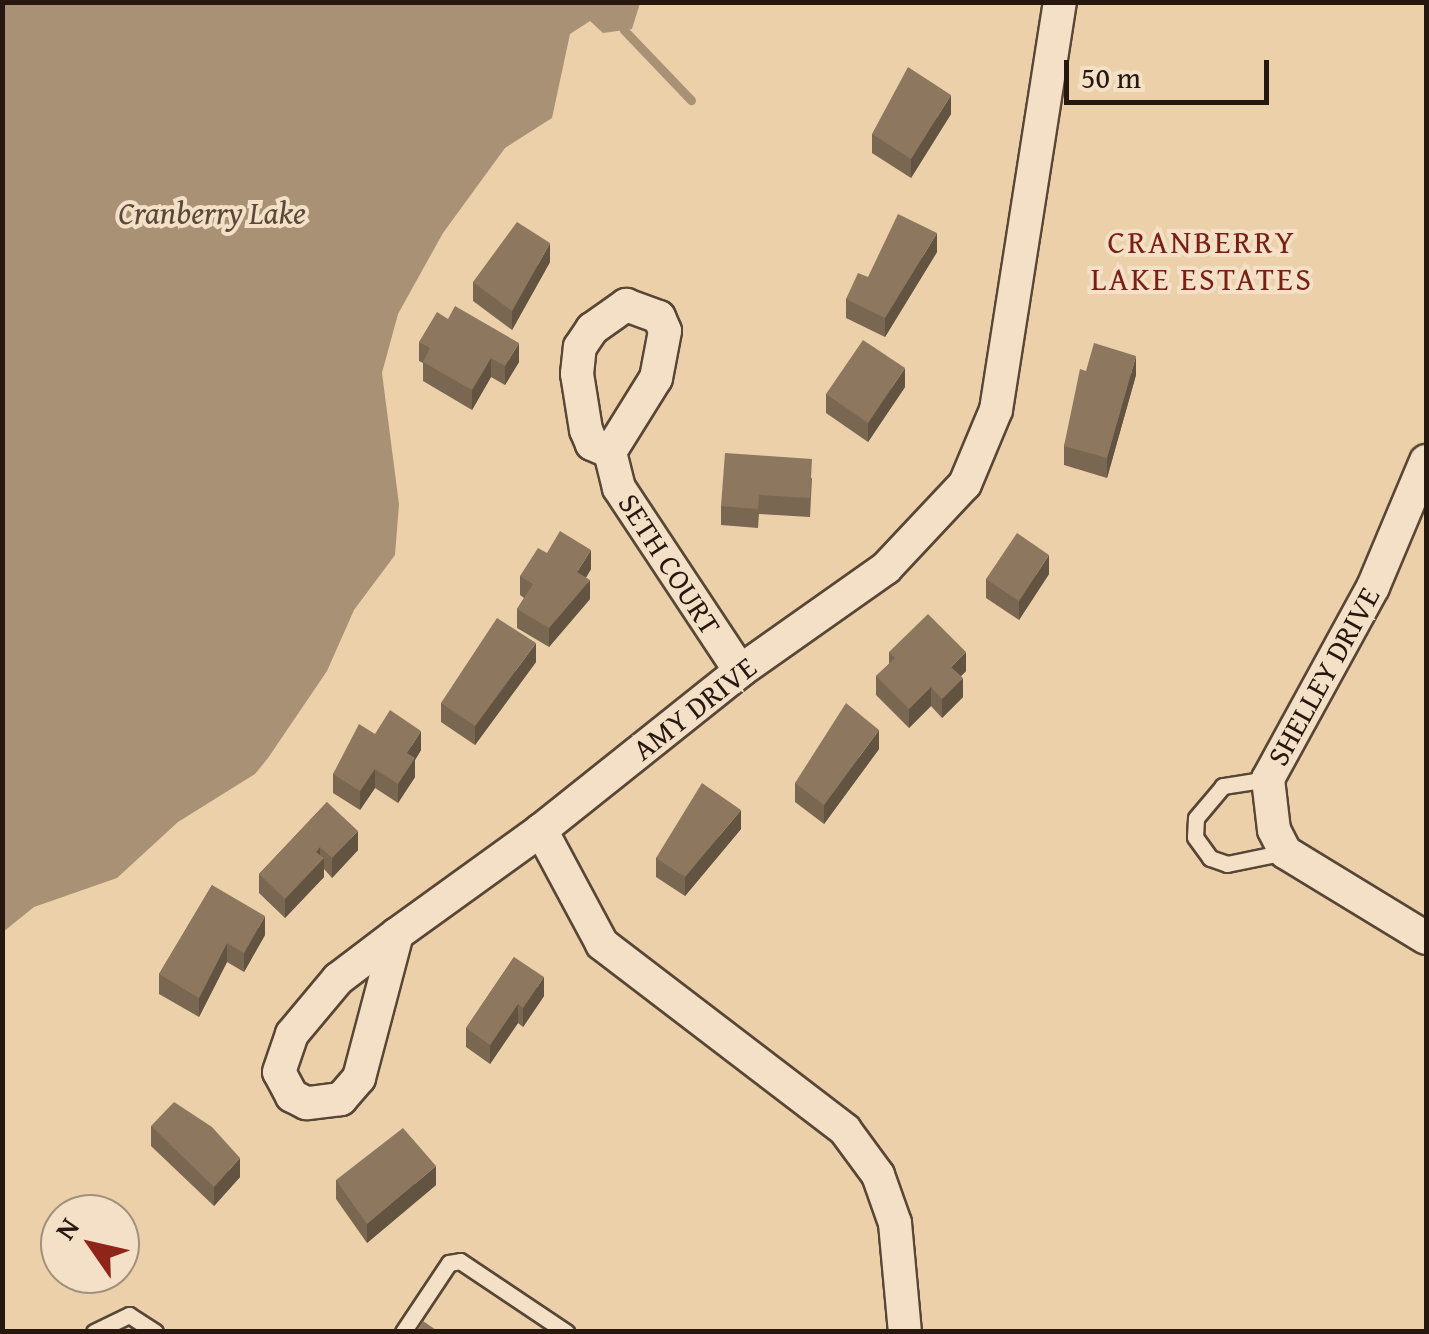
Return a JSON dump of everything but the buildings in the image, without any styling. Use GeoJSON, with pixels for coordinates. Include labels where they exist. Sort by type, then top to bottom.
{"type":"FeatureCollection","features":[{"type":"Feature","properties":{"kind":"street","name":"AMY DRIVE"},"geometry":{"type":"LineString","coordinates":[[397,934],[359,1078],[341,1099],[306,1103],[292,1096],[279,1072],[292,1034],[338,979],[397,934],[541,830],[740,671],[886,568],[966,484],[996,410],[1060,2]]}},
{"type":"Feature","properties":{"kind":"street","name":"SETH COURT"},"geometry":{"type":"LineString","coordinates":[[610,452],[632,514],[740,671]]}},
{"type":"Feature","properties":{"kind":"street","name":"SHELLEY DRIVE"},"geometry":{"type":"LineString","coordinates":[[1285,852],[1274,830],[1268,779],[1373,587],[1426,461]]}},
{"type":"Feature","properties":{"kind":"street"},"geometry":{"type":"LineString","coordinates":[[541,830],[602,944],[846,1130],[878,1176],[895,1223],[904,1332]]}},
{"type":"Feature","properties":{"kind":"street"},"geometry":{"type":"LineString","coordinates":[[1285,852],[1306,871],[1426,938]]}},
{"type":"Feature","properties":{"kind":"lane"},"geometry":{"type":"LineString","coordinates":[[1268,779],[1224,786],[1196,818],[1194,837],[1210,858],[1227,864],[1285,852]]}},
{"type":"Feature","properties":{"kind":"lane"},"geometry":{"type":"LineString","coordinates":[[404,1332],[449,1263],[460,1262],[566,1332]]}},
{"type":"Feature","properties":{"kind":"lane"},"geometry":{"type":"LineString","coordinates":[[94,1332],[129,1316],[154,1332]]}},
{"type":"Feature","properties":{"kind":"water","name":"Cranberry Lake"},"geometry":{"type":"Polygon","coordinates":[[[2,3],[640,3],[632,29],[603,33],[590,21],[570,34],[552,118],[505,148],[443,233],[398,314],[382,373],[399,504],[395,555],[354,610],[327,671],[268,758],[255,774],[178,822],[117,878],[34,907],[3,932],[2,3]]]}},
{"type":"Feature","properties":{"kind":"waterway"},"geometry":{"type":"LineString","coordinates":[[624,30],[691,100]]}},
{"type":"Feature","properties":{"kind":"district","name":"CRANBERRY LAKE ESTATES"},"geometry":{"type":"Point","coordinates":[1202,262]}}]}
